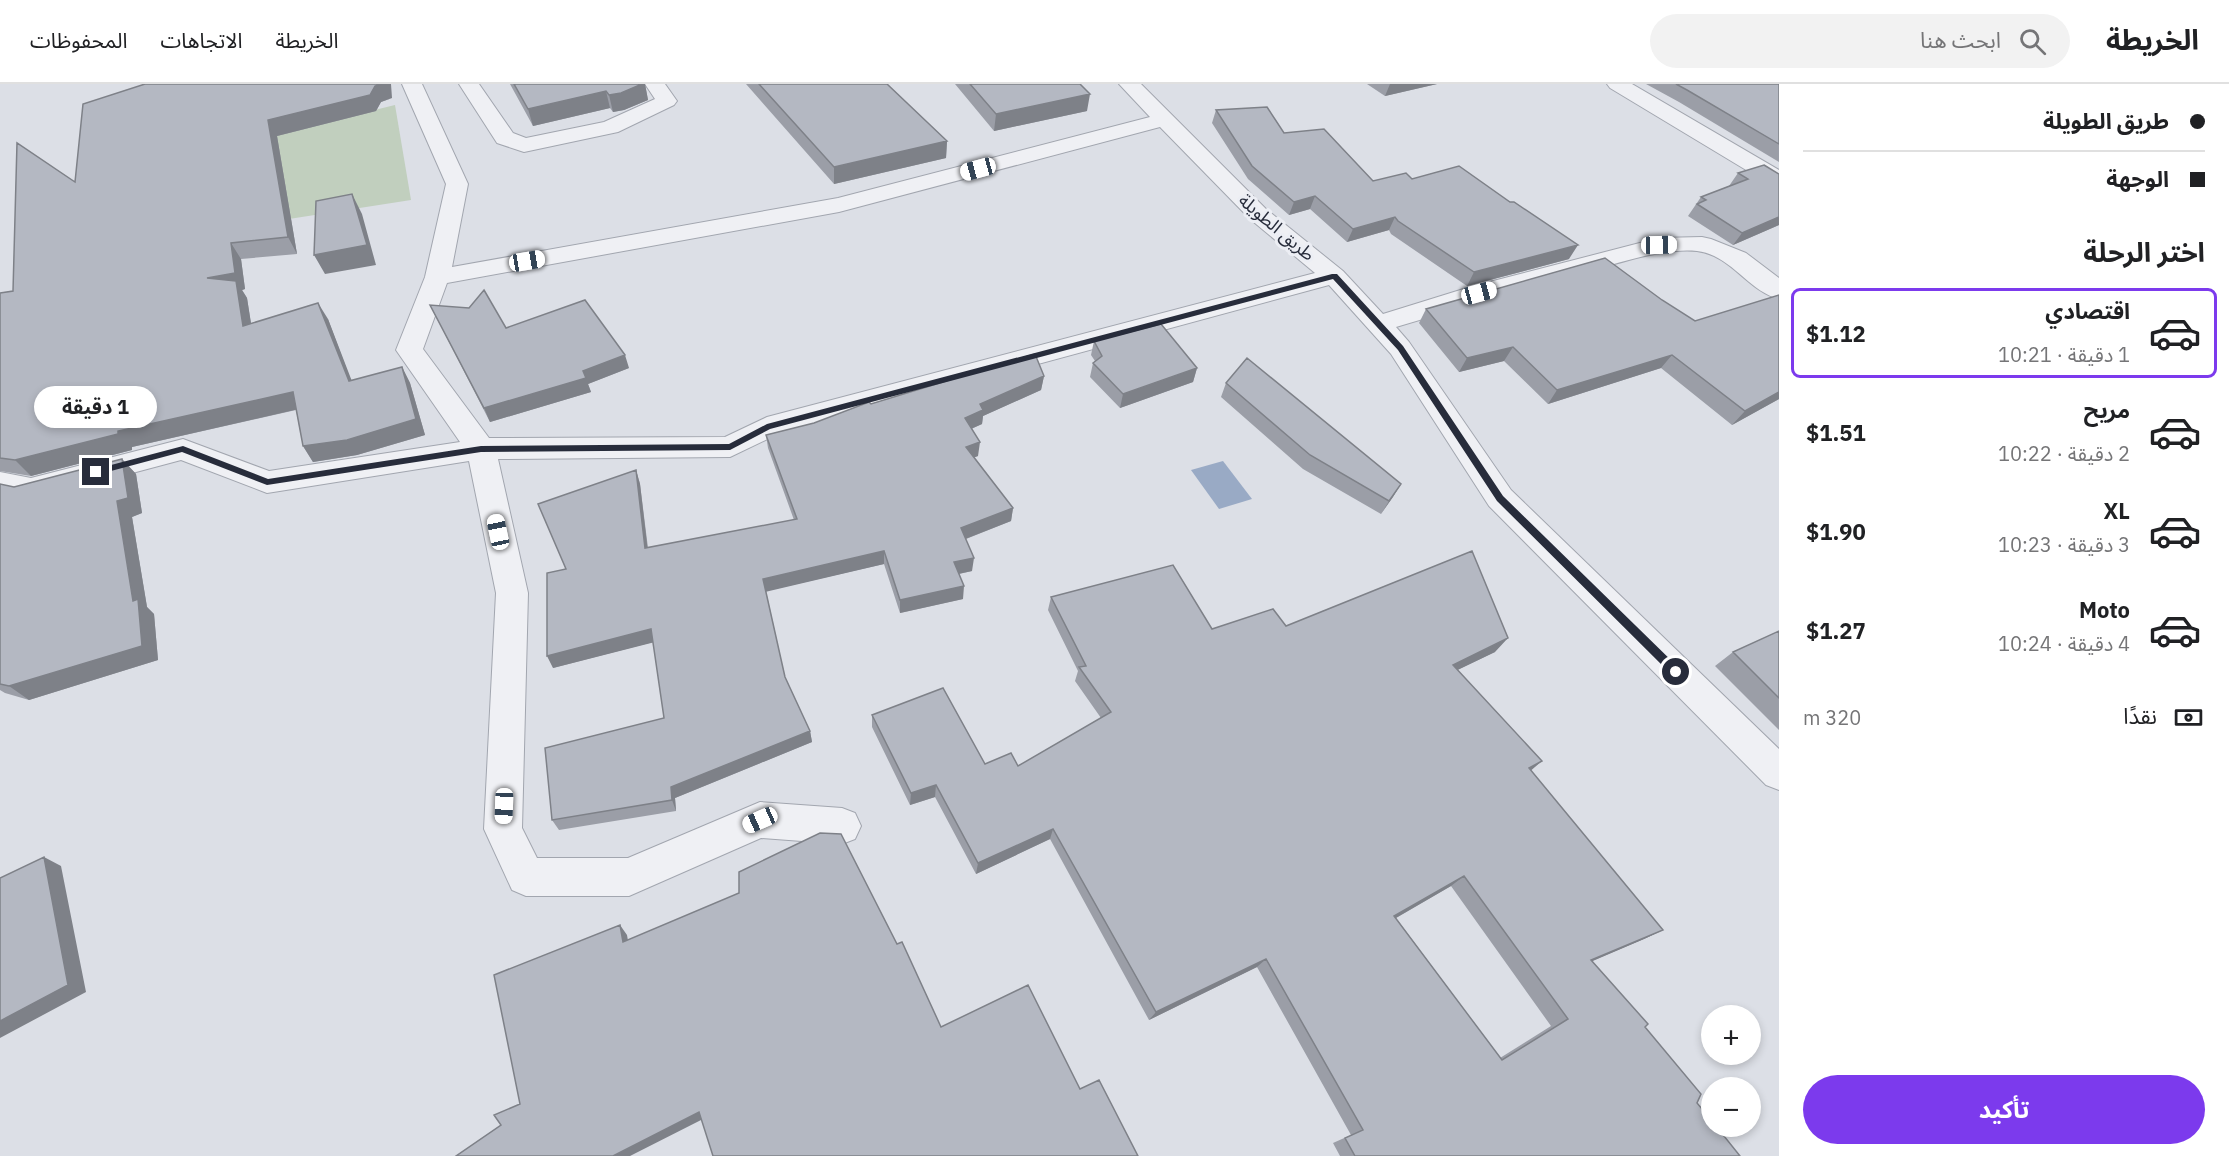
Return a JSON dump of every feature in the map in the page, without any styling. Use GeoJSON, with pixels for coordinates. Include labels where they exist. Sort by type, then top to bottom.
{"type":"FeatureCollection","features":[{"type":"Feature","properties":{"kind":"street"},"geometry":{"type":"LineString","coordinates":[[412,84],[457,184],[438,277],[409,350],[481,449],[512,593],[503,829],[526,877],[629,877],[760,820],[842,826]]}},
{"type":"Feature","properties":{"kind":"street"},"geometry":{"type":"LineString","coordinates":[[469,84],[505,138],[524,145],[610,127],[667,101],[655,84]]}},
{"type":"Feature","properties":{"kind":"street","name":"طريق الطويلة"},"geometry":{"type":"LineString","coordinates":[[1129,84],[1162,120],[1258,214],[1334,276],[1400,348],[1500,498],[1779,773]]}},
{"type":"Feature","properties":{"kind":"street"},"geometry":{"type":"LineString","coordinates":[[1617,84],[1779,180]]}},
{"type":"Feature","properties":{"kind":"street"},"geometry":{"type":"LineString","coordinates":[[438,277],[839,205],[1162,120]]}},
{"type":"Feature","properties":{"kind":"street"},"geometry":{"type":"LineString","coordinates":[[1378,324],[1479,293],[1659,245],[1702,244],[1737,258],[1779,291]]}},
{"type":"Feature","properties":{"kind":"street"},"geometry":{"type":"LineString","coordinates":[[0,483],[31,489],[183,449],[267,482],[481,449],[730,447],[767,427],[1334,276]]}},
{"type":"Feature","properties":{"kind":"green space"},"geometry":{"type":"Polygon","coordinates":[[[395,105],[411,200],[289,219],[268,136],[395,105]]]}},
{"type":"Feature","properties":{"kind":"water"},"geometry":{"type":"Polygon","coordinates":[[[1223,461],[1252,499],[1219,509],[1191,470],[1223,461]]]}},
{"type":"Feature","properties":{"kind":"building"},"geometry":{"type":"Polygon","coordinates":[[[145,84],[381,84],[375,86],[370,95],[268,120],[288,237],[231,243],[235,273],[207,278],[236,281],[243,326],[318,303],[349,381],[402,367],[416,419],[347,440],[303,446],[293,392],[118,431],[118,434],[15,460],[0,458],[0,293],[13,291],[17,143],[75,182],[83,104],[145,84]]]}},
{"type":"Feature","properties":{"kind":"building"},"geometry":{"type":"Polygon","coordinates":[[[514,84],[642,84],[621,93],[609,95],[606,91],[528,109],[514,84]]]}},
{"type":"Feature","properties":{"kind":"building"},"geometry":{"type":"Polygon","coordinates":[[[759,84],[887,84],[947,141],[834,167],[759,84]]]}},
{"type":"Feature","properties":{"kind":"building"},"geometry":{"type":"Polygon","coordinates":[[[970,84],[1080,84],[1090,94],[996,114],[970,84]]]}},
{"type":"Feature","properties":{"kind":"building"},"geometry":{"type":"Polygon","coordinates":[[[1676,84],[1779,84],[1779,144],[1687,90],[1676,84]]]}},
{"type":"Feature","properties":{"kind":"building"},"geometry":{"type":"Polygon","coordinates":[[[1267,107],[1284,133],[1324,129],[1373,181],[1406,173],[1412,179],[1459,166],[1578,245],[1474,272],[1395,217],[1353,229],[1315,196],[1294,202],[1252,166],[1216,110],[1267,107]]]}},
{"type":"Feature","properties":{"kind":"building"},"geometry":{"type":"Polygon","coordinates":[[[1764,165],[1779,174],[1779,217],[1742,233],[1697,204],[1706,200],[1701,197],[1748,179],[1738,173],[1764,165]]]}},
{"type":"Feature","properties":{"kind":"building"},"geometry":{"type":"Polygon","coordinates":[[[352,194],[367,245],[314,255],[316,201],[352,194]]]}},
{"type":"Feature","properties":{"kind":"building"},"geometry":{"type":"Polygon","coordinates":[[[1605,258],[1695,321],[1779,295],[1779,392],[1745,411],[1672,355],[1557,390],[1513,347],[1467,358],[1426,309],[1605,258]]]}},
{"type":"Feature","properties":{"kind":"building"},"geometry":{"type":"Polygon","coordinates":[[[484,290],[506,328],[585,300],[625,355],[583,371],[586,378],[484,408],[430,305],[469,308],[484,290]]]}},
{"type":"Feature","properties":{"kind":"building"},"geometry":{"type":"Polygon","coordinates":[[[1161,324],[1197,368],[1123,394],[1093,363],[1102,356],[1094,341],[1161,324]]]}},
{"type":"Feature","properties":{"kind":"building"},"geometry":{"type":"Polygon","coordinates":[[[1035,354],[1044,376],[980,404],[983,410],[965,418],[980,442],[966,447],[1013,508],[961,528],[974,558],[954,562],[964,586],[900,600],[884,551],[763,579],[785,677],[810,731],[671,787],[672,800],[552,820],[545,748],[664,718],[651,629],[547,656],[547,573],[566,569],[538,504],[636,470],[645,548],[797,519],[766,435],[814,423],[869,402],[871,404],[1035,354]]]}},
{"type":"Feature","properties":{"kind":"building"},"geometry":{"type":"Polygon","coordinates":[[[1247,358],[1401,484],[1389,501],[1310,455],[1226,383],[1247,358]]]}},
{"type":"Feature","properties":{"kind":"building"},"geometry":{"type":"Polygon","coordinates":[[[122,459],[128,498],[117,501],[133,601],[138,599],[142,646],[9,686],[0,684],[0,484],[14,487],[122,459]]]}},
{"type":"Feature","properties":{"kind":"building"},"geometry":{"type":"Polygon","coordinates":[[[1472,551],[1508,638],[1453,665],[1542,761],[1529,768],[1663,930],[1591,960],[1648,1024],[1645,1027],[1701,1094],[1697,1103],[1701,1108],[1701,1137],[1725,1137],[1740,1156],[1355,1156],[1345,1138],[1363,1130],[1266,959],[1156,1012],[1053,829],[978,863],[936,785],[911,793],[872,715],[943,688],[985,764],[1011,753],[1018,766],[1111,712],[1079,667],[1086,666],[1051,597],[1173,565],[1212,629],[1273,609],[1286,626],[1472,551]],[[1464,876],[1394,916],[1502,1060],[1568,1019],[1464,876]]]}},
{"type":"Feature","properties":{"kind":"building"},"geometry":{"type":"Polygon","coordinates":[[[1779,631],[1779,698],[1733,652],[1779,631]]]}},
{"type":"Feature","properties":{"kind":"building"},"geometry":{"type":"Polygon","coordinates":[[[820,833],[841,834],[897,944],[902,942],[941,1027],[1028,985],[1080,1089],[1099,1080],[1138,1156],[713,1156],[699,1112],[613,1156],[456,1156],[501,1125],[494,1115],[520,1104],[494,975],[620,925],[623,942],[739,893],[739,872],[820,833]]]}},
{"type":"Feature","properties":{"kind":"building"},"geometry":{"type":"Polygon","coordinates":[[[44,857],[68,985],[0,1021],[0,878],[44,857]]]}},
{"type":"Feature","properties":{"kind":"route"},"geometry":{"type":"LineString","coordinates":[[96,472],[183,449],[267,482],[481,449],[730,447],[767,427],[1334,276],[1400,348],[1500,498],[1676,672]]}}]}
